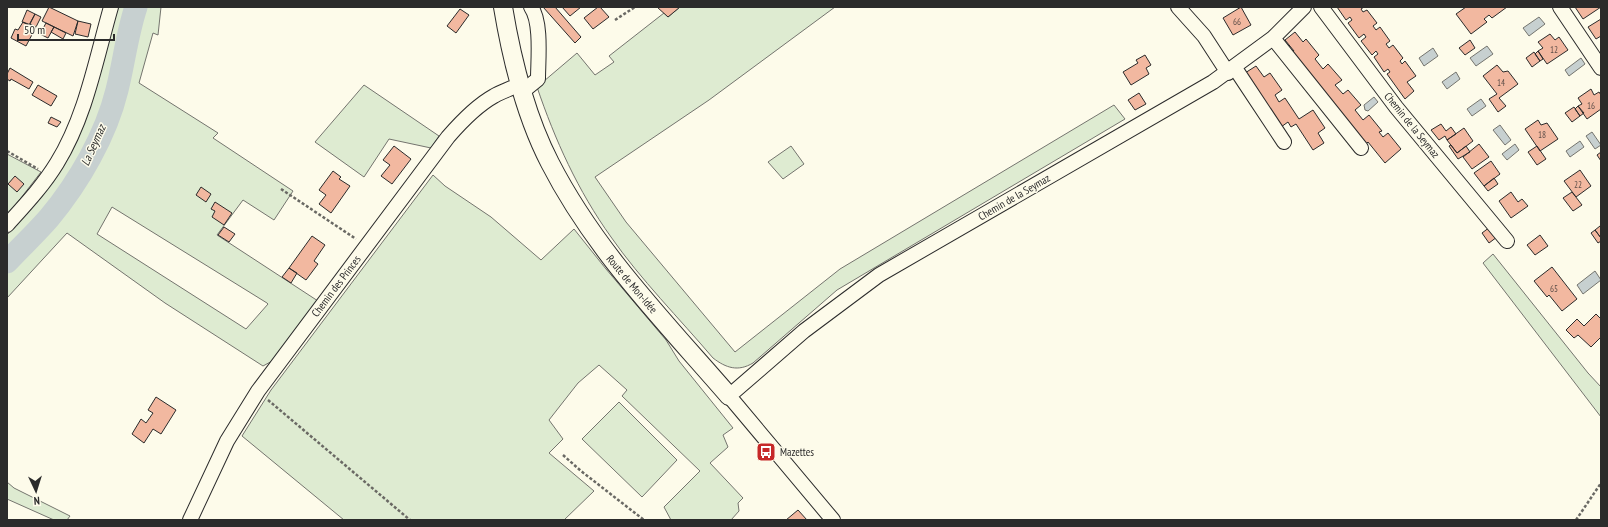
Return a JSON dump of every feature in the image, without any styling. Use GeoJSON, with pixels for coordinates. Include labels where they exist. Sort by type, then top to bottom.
{"type":"FeatureCollection","features":[{"type":"Feature","properties":{"kind":"main road","name":"Route de Mon-Idée"},"geometry":{"type":"LineString","coordinates":[[503,7],[521,88],[535,130],[550,162],[575,207],[595,238],[631,284],[730,396]]}},
{"type":"Feature","properties":{"kind":"street"},"geometry":{"type":"LineString","coordinates":[[7,225],[49,174],[60,158],[76,126],[90,83],[111,7]]}},
{"type":"Feature","properties":{"kind":"street","name":"Chemin des Princes"},"geometry":{"type":"LineString","coordinates":[[190,520],[227,441],[258,392],[448,138],[465,118],[494,96],[521,88],[538,79],[538,35],[535,12],[531,7]]}},
{"type":"Feature","properties":{"kind":"street"},"geometry":{"type":"LineString","coordinates":[[1178,7],[1204,36],[1231,70],[1284,142]]}},
{"type":"Feature","properties":{"kind":"street","name":"Chemin de la Seymaz"},"geometry":{"type":"LineString","coordinates":[[730,396],[804,331],[879,275],[1231,70],[1273,38],[1304,7]]}},
{"type":"Feature","properties":{"kind":"street","name":"Chemin de la Seymaz"},"geometry":{"type":"LineString","coordinates":[[1321,7],[1396,107],[1507,241]]}},
{"type":"Feature","properties":{"kind":"street"},"geometry":{"type":"LineString","coordinates":[[1560,7],[1601,68]]}},
{"type":"Feature","properties":{"kind":"street"},"geometry":{"type":"LineString","coordinates":[[1273,38],[1361,148]]}},
{"type":"Feature","properties":{"kind":"street","name":"Route de Mon-Idée"},"geometry":{"type":"LineString","coordinates":[[730,396],[833,520]]}},
{"type":"Feature","properties":{"kind":"path"},"geometry":{"type":"LineString","coordinates":[[615,20],[635,7]]}},
{"type":"Feature","properties":{"kind":"path"},"geometry":{"type":"LineString","coordinates":[[7,152],[49,174]]}},
{"type":"Feature","properties":{"kind":"path"},"geometry":{"type":"LineString","coordinates":[[281,189],[366,246]]}},
{"type":"Feature","properties":{"kind":"path"},"geometry":{"type":"LineString","coordinates":[[258,392],[410,520]]}},
{"type":"Feature","properties":{"kind":"path"},"geometry":{"type":"LineString","coordinates":[[563,455],[581,471],[644,520]]}},
{"type":"Feature","properties":{"kind":"path"},"geometry":{"type":"LineString","coordinates":[[1576,520],[1601,482]]}},
{"type":"Feature","properties":{"kind":"green space"},"geometry":{"type":"Polygon","coordinates":[[[117,7],[161,7],[158,35],[153,33],[139,83],[218,133],[213,138],[293,191],[274,220],[243,200],[217,235],[318,301],[274,360],[263,366],[165,303],[67,233],[7,298],[7,235],[43,194],[117,7]],[[112,207],[97,234],[246,329],[268,304],[112,207]]]}},
{"type":"Feature","properties":{"kind":"green space"},"geometry":{"type":"Polygon","coordinates":[[[680,7],[835,7],[709,100],[595,177],[626,222],[735,352],[840,269],[1114,105],[1125,119],[837,290],[753,363],[748,366],[732,368],[713,358],[647,284],[599,220],[568,165],[537,87],[577,53],[595,75],[614,62],[609,56],[664,13],[668,17],[680,7]]]}},
{"type":"Feature","properties":{"kind":"green space"},"geometry":{"type":"Polygon","coordinates":[[[364,85],[439,136],[431,148],[389,139],[364,177],[315,142],[364,85]]]}},
{"type":"Feature","properties":{"kind":"green space"},"geometry":{"type":"Polygon","coordinates":[[[791,146],[804,164],[783,179],[768,162],[791,146]]]}},
{"type":"Feature","properties":{"kind":"green space"},"geometry":{"type":"Polygon","coordinates":[[[7,154],[41,172],[7,216],[7,154]]]}},
{"type":"Feature","properties":{"kind":"green space"},"geometry":{"type":"Polygon","coordinates":[[[433,175],[445,186],[491,217],[541,260],[574,229],[666,340],[679,361],[733,428],[723,435],[728,447],[710,463],[743,498],[738,503],[739,511],[731,520],[671,520],[664,507],[700,471],[622,396],[627,390],[599,365],[578,383],[549,420],[563,439],[549,453],[594,491],[564,520],[344,520],[242,436],[271,390],[433,175]]]}},
{"type":"Feature","properties":{"kind":"green space"},"geometry":{"type":"Polygon","coordinates":[[[1493,254],[1588,373],[1601,387],[1601,417],[1483,263],[1493,254]]]}},
{"type":"Feature","properties":{"kind":"green space"},"geometry":{"type":"Polygon","coordinates":[[[619,402],[677,460],[642,497],[582,439],[619,402]]]}},
{"type":"Feature","properties":{"kind":"green space"},"geometry":{"type":"Polygon","coordinates":[[[7,482],[14,488],[70,516],[67,520],[54,520],[7,499],[7,482]]]}},
{"type":"Feature","properties":{"kind":"shaded area"},"geometry":{"type":"Polygon","coordinates":[[[1539,17],[1545,24],[1529,36],[1523,28],[1539,17]]]}},
{"type":"Feature","properties":{"kind":"shaded area"},"geometry":{"type":"Polygon","coordinates":[[[1487,46],[1493,54],[1476,66],[1470,58],[1487,46]]]}},
{"type":"Feature","properties":{"kind":"shaded area"},"geometry":{"type":"Polygon","coordinates":[[[1433,48],[1438,56],[1424,66],[1419,58],[1433,48]]]}},
{"type":"Feature","properties":{"kind":"shaded area"},"geometry":{"type":"Polygon","coordinates":[[[1581,58],[1585,64],[1569,76],[1565,70],[1581,58]]]}},
{"type":"Feature","properties":{"kind":"shaded area"},"geometry":{"type":"Polygon","coordinates":[[[1456,72],[1460,79],[1447,89],[1442,82],[1456,72]]]}},
{"type":"Feature","properties":{"kind":"shaded area"},"geometry":{"type":"Polygon","coordinates":[[[1374,97],[1378,102],[1368,111],[1365,110],[1364,105],[1374,97]]]}},
{"type":"Feature","properties":{"kind":"shaded area"},"geometry":{"type":"Polygon","coordinates":[[[1481,99],[1486,106],[1472,116],[1467,109],[1481,99]]]}},
{"type":"Feature","properties":{"kind":"shaded area"},"geometry":{"type":"Polygon","coordinates":[[[1500,125],[1511,140],[1505,145],[1493,130],[1500,125]]]}},
{"type":"Feature","properties":{"kind":"shaded area"},"geometry":{"type":"Polygon","coordinates":[[[1592,132],[1601,145],[1595,149],[1586,136],[1592,132]]]}},
{"type":"Feature","properties":{"kind":"shaded area"},"geometry":{"type":"Polygon","coordinates":[[[1580,141],[1584,147],[1570,157],[1566,151],[1580,141]]]}},
{"type":"Feature","properties":{"kind":"shaded area"},"geometry":{"type":"Polygon","coordinates":[[[1515,144],[1519,150],[1507,160],[1502,154],[1515,144]]]}},
{"type":"Feature","properties":{"kind":"shaded area"},"geometry":{"type":"Polygon","coordinates":[[[1595,271],[1601,280],[1583,294],[1577,285],[1595,271]]]}},
{"type":"Feature","properties":{"kind":"building"},"geometry":{"type":"Polygon","coordinates":[[[49,7],[78,21],[73,36],[42,21],[49,7]]]}},
{"type":"Feature","properties":{"kind":"building"},"geometry":{"type":"Polygon","coordinates":[[[543,7],[555,7],[581,37],[575,43],[543,7]]]}},
{"type":"Feature","properties":{"kind":"building"},"geometry":{"type":"Polygon","coordinates":[[[562,7],[581,7],[570,16],[562,7]]]}},
{"type":"Feature","properties":{"kind":"building"},"geometry":{"type":"Polygon","coordinates":[[[600,7],[609,17],[593,29],[584,18],[600,7]]]}},
{"type":"Feature","properties":{"kind":"building"},"geometry":{"type":"Polygon","coordinates":[[[657,7],[680,7],[668,17],[657,7]]]}},
{"type":"Feature","properties":{"kind":"building"},"geometry":{"type":"Polygon","coordinates":[[[1241,7],[1251,25],[1233,35],[1223,18],[1241,7]]]}},
{"type":"Feature","properties":{"kind":"building"},"geometry":{"type":"Polygon","coordinates":[[[1337,7],[1364,7],[1361,9],[1363,12],[1367,10],[1377,23],[1373,26],[1376,30],[1380,27],[1390,41],[1386,44],[1389,48],[1393,45],[1403,58],[1400,61],[1402,64],[1405,61],[1416,76],[1407,82],[1414,91],[1405,99],[1387,74],[1390,72],[1388,69],[1384,72],[1374,57],[1378,54],[1376,51],[1372,55],[1361,41],[1366,37],[1364,34],[1359,38],[1348,23],[1352,20],[1350,17],[1346,20],[1337,7]]]}},
{"type":"Feature","properties":{"kind":"building"},"geometry":{"type":"Polygon","coordinates":[[[1466,7],[1507,7],[1492,18],[1489,15],[1484,19],[1487,22],[1471,34],[1456,14],[1466,7]]]}},
{"type":"Feature","properties":{"kind":"building"},"geometry":{"type":"Polygon","coordinates":[[[1575,7],[1601,7],[1583,19],[1575,7]]]}},
{"type":"Feature","properties":{"kind":"building"},"geometry":{"type":"Polygon","coordinates":[[[460,9],[469,15],[456,33],[447,26],[460,9]]]}},
{"type":"Feature","properties":{"kind":"building"},"geometry":{"type":"Polygon","coordinates":[[[27,10],[35,14],[29,25],[22,22],[27,10]]]}},
{"type":"Feature","properties":{"kind":"building"},"geometry":{"type":"Polygon","coordinates":[[[35,14],[41,17],[36,27],[30,24],[35,14]]]}},
{"type":"Feature","properties":{"kind":"building"},"geometry":{"type":"Polygon","coordinates":[[[1601,19],[1601,36],[1596,39],[1588,27],[1601,19]]]}},
{"type":"Feature","properties":{"kind":"building"},"geometry":{"type":"Polygon","coordinates":[[[78,21],[91,24],[88,37],[75,34],[78,21]]]}},
{"type":"Feature","properties":{"kind":"building"},"geometry":{"type":"Polygon","coordinates":[[[23,22],[36,27],[26,46],[11,38],[15,29],[18,30],[23,22]]]}},
{"type":"Feature","properties":{"kind":"building"},"geometry":{"type":"Polygon","coordinates":[[[46,23],[54,27],[48,38],[40,34],[46,23]]]}},
{"type":"Feature","properties":{"kind":"building"},"geometry":{"type":"Polygon","coordinates":[[[54,27],[66,33],[63,39],[51,32],[54,27]]]}},
{"type":"Feature","properties":{"kind":"building"},"geometry":{"type":"Polygon","coordinates":[[[1295,32],[1303,42],[1306,39],[1319,55],[1315,59],[1323,69],[1328,64],[1342,80],[1335,85],[1343,94],[1348,90],[1361,105],[1355,110],[1363,120],[1369,115],[1382,131],[1379,132],[1383,137],[1388,133],[1401,149],[1385,163],[1368,142],[1366,144],[1291,53],[1294,51],[1285,40],[1295,32]]]}},
{"type":"Feature","properties":{"kind":"building"},"geometry":{"type":"Polygon","coordinates":[[[1550,34],[1555,40],[1559,37],[1568,50],[1547,64],[1538,51],[1543,48],[1538,42],[1550,34]]]}},
{"type":"Feature","properties":{"kind":"building"},"geometry":{"type":"Polygon","coordinates":[[[1470,40],[1475,48],[1465,55],[1459,48],[1470,40]]]}},
{"type":"Feature","properties":{"kind":"building"},"geometry":{"type":"Polygon","coordinates":[[[1538,51],[1543,59],[1540,61],[1535,54],[1538,51]]]}},
{"type":"Feature","properties":{"kind":"building"},"geometry":{"type":"Polygon","coordinates":[[[1534,52],[1540,61],[1532,67],[1526,58],[1534,52]]]}},
{"type":"Feature","properties":{"kind":"building"},"geometry":{"type":"Polygon","coordinates":[[[1145,55],[1151,65],[1146,68],[1149,74],[1131,85],[1123,72],[1138,63],[1136,60],[1145,55]]]}},
{"type":"Feature","properties":{"kind":"building"},"geometry":{"type":"Polygon","coordinates":[[[1497,65],[1503,72],[1508,71],[1518,84],[1499,98],[1506,106],[1498,112],[1489,99],[1497,94],[1483,76],[1497,65]]]}},
{"type":"Feature","properties":{"kind":"building"},"geometry":{"type":"Polygon","coordinates":[[[1256,66],[1264,77],[1270,73],[1282,90],[1275,95],[1279,102],[1285,98],[1299,119],[1313,110],[1325,128],[1318,133],[1324,143],[1313,150],[1296,124],[1291,127],[1288,122],[1281,127],[1245,73],[1256,66]]]}},
{"type":"Feature","properties":{"kind":"building"},"geometry":{"type":"Polygon","coordinates":[[[10,68],[33,82],[29,89],[11,79],[10,81],[7,79],[7,74],[10,68]]]}},
{"type":"Feature","properties":{"kind":"building"},"geometry":{"type":"Polygon","coordinates":[[[38,85],[57,96],[51,106],[32,95],[38,85]]]}},
{"type":"Feature","properties":{"kind":"building"},"geometry":{"type":"Polygon","coordinates":[[[1591,89],[1594,95],[1599,92],[1601,95],[1601,109],[1587,119],[1578,106],[1582,104],[1578,98],[1591,89]]]}},
{"type":"Feature","properties":{"kind":"building"},"geometry":{"type":"Polygon","coordinates":[[[1139,93],[1146,104],[1135,110],[1128,100],[1139,93]]]}},
{"type":"Feature","properties":{"kind":"building"},"geometry":{"type":"Polygon","coordinates":[[[1578,106],[1584,113],[1580,116],[1575,109],[1578,106]]]}},
{"type":"Feature","properties":{"kind":"building"},"geometry":{"type":"Polygon","coordinates":[[[1574,107],[1580,116],[1572,122],[1565,113],[1574,107]]]}},
{"type":"Feature","properties":{"kind":"building"},"geometry":{"type":"Polygon","coordinates":[[[51,117],[61,122],[57,127],[48,123],[51,117]]]}},
{"type":"Feature","properties":{"kind":"building"},"geometry":{"type":"Polygon","coordinates":[[[1538,120],[1541,125],[1547,123],[1558,139],[1540,151],[1525,129],[1538,120]]]}},
{"type":"Feature","properties":{"kind":"building"},"geometry":{"type":"Polygon","coordinates":[[[1441,124],[1446,131],[1451,127],[1456,134],[1447,140],[1445,136],[1439,140],[1431,130],[1441,124]]]}},
{"type":"Feature","properties":{"kind":"building"},"geometry":{"type":"Polygon","coordinates":[[[1464,128],[1473,141],[1457,153],[1447,140],[1464,128]]]}},
{"type":"Feature","properties":{"kind":"building"},"geometry":{"type":"Polygon","coordinates":[[[1479,144],[1489,157],[1472,169],[1463,157],[1479,144]]]}},
{"type":"Feature","properties":{"kind":"building"},"geometry":{"type":"Polygon","coordinates":[[[1451,145],[1457,153],[1466,146],[1470,152],[1458,159],[1449,146],[1451,145]]]}},
{"type":"Feature","properties":{"kind":"building"},"geometry":{"type":"Polygon","coordinates":[[[394,146],[411,159],[392,184],[381,176],[390,165],[383,160],[394,146]]]}},
{"type":"Feature","properties":{"kind":"building"},"geometry":{"type":"Polygon","coordinates":[[[1537,146],[1546,159],[1537,165],[1528,152],[1537,146]]]}},
{"type":"Feature","properties":{"kind":"building"},"geometry":{"type":"Polygon","coordinates":[[[1601,152],[1601,161],[1597,155],[1601,152]]]}},
{"type":"Feature","properties":{"kind":"building"},"geometry":{"type":"Polygon","coordinates":[[[1491,161],[1500,174],[1484,186],[1474,173],[1491,161]]]}},
{"type":"Feature","properties":{"kind":"building"},"geometry":{"type":"Polygon","coordinates":[[[1580,170],[1591,186],[1576,197],[1564,181],[1580,170]]]}},
{"type":"Feature","properties":{"kind":"building"},"geometry":{"type":"Polygon","coordinates":[[[333,171],[341,177],[339,179],[350,186],[331,213],[319,204],[326,195],[319,190],[333,171]]]}},
{"type":"Feature","properties":{"kind":"building"},"geometry":{"type":"Polygon","coordinates":[[[15,176],[24,184],[17,192],[8,184],[15,176]]]}},
{"type":"Feature","properties":{"kind":"building"},"geometry":{"type":"Polygon","coordinates":[[[1494,178],[1498,184],[1488,191],[1484,186],[1494,178]]]}},
{"type":"Feature","properties":{"kind":"building"},"geometry":{"type":"Polygon","coordinates":[[[201,187],[211,194],[206,202],[196,195],[201,187]]]}},
{"type":"Feature","properties":{"kind":"building"},"geometry":{"type":"Polygon","coordinates":[[[1511,192],[1518,202],[1522,199],[1528,206],[1511,218],[1499,201],[1511,192]]]}},
{"type":"Feature","properties":{"kind":"building"},"geometry":{"type":"Polygon","coordinates":[[[1572,192],[1582,205],[1573,211],[1563,198],[1572,192]]]}},
{"type":"Feature","properties":{"kind":"building"},"geometry":{"type":"Polygon","coordinates":[[[215,202],[232,213],[224,225],[212,217],[215,211],[211,209],[215,202]]]}},
{"type":"Feature","properties":{"kind":"building"},"geometry":{"type":"Polygon","coordinates":[[[1600,226],[1601,228],[1601,238],[1595,230],[1600,226]]]}},
{"type":"Feature","properties":{"kind":"building"},"geometry":{"type":"Polygon","coordinates":[[[224,227],[235,234],[229,242],[218,235],[224,227]]]}},
{"type":"Feature","properties":{"kind":"building"},"geometry":{"type":"Polygon","coordinates":[[[1490,227],[1497,237],[1489,243],[1482,233],[1490,227]]]}},
{"type":"Feature","properties":{"kind":"building"},"geometry":{"type":"Polygon","coordinates":[[[1595,230],[1601,238],[1601,241],[1598,243],[1591,233],[1595,230]]]}},
{"type":"Feature","properties":{"kind":"building"},"geometry":{"type":"Polygon","coordinates":[[[1540,235],[1548,246],[1535,255],[1527,245],[1540,235]]]}},
{"type":"Feature","properties":{"kind":"building"},"geometry":{"type":"Polygon","coordinates":[[[312,236],[325,245],[314,261],[318,264],[306,280],[289,268],[312,236]]]}},
{"type":"Feature","properties":{"kind":"building"},"geometry":{"type":"Polygon","coordinates":[[[1552,267],[1577,299],[1562,311],[1549,295],[1547,297],[1534,281],[1552,267]]]}},
{"type":"Feature","properties":{"kind":"building"},"geometry":{"type":"Polygon","coordinates":[[[289,268],[297,273],[291,283],[282,277],[289,268]]]}},
{"type":"Feature","properties":{"kind":"building"},"geometry":{"type":"Polygon","coordinates":[[[1596,314],[1601,319],[1601,337],[1591,347],[1578,335],[1574,338],[1566,330],[1577,319],[1584,326],[1596,314]]]}},
{"type":"Feature","properties":{"kind":"building"},"geometry":{"type":"Polygon","coordinates":[[[156,397],[176,410],[161,434],[153,429],[144,443],[132,434],[141,419],[146,423],[153,413],[148,410],[156,397]]]}},
{"type":"Feature","properties":{"kind":"building"},"geometry":{"type":"Polygon","coordinates":[[[798,510],[807,520],[786,520],[798,510]]]}},
{"type":"Feature","properties":{"kind":"waterway","name":"La Seymaz"},"geometry":{"type":"LineString","coordinates":[[7,262],[44,224],[60,204],[81,174],[99,141],[117,90],[130,27],[136,7]]}},
{"type":"Feature","properties":{"kind":"place","name":"Mazettes"},"geometry":{"type":"Point","coordinates":[766,452]}}]}
